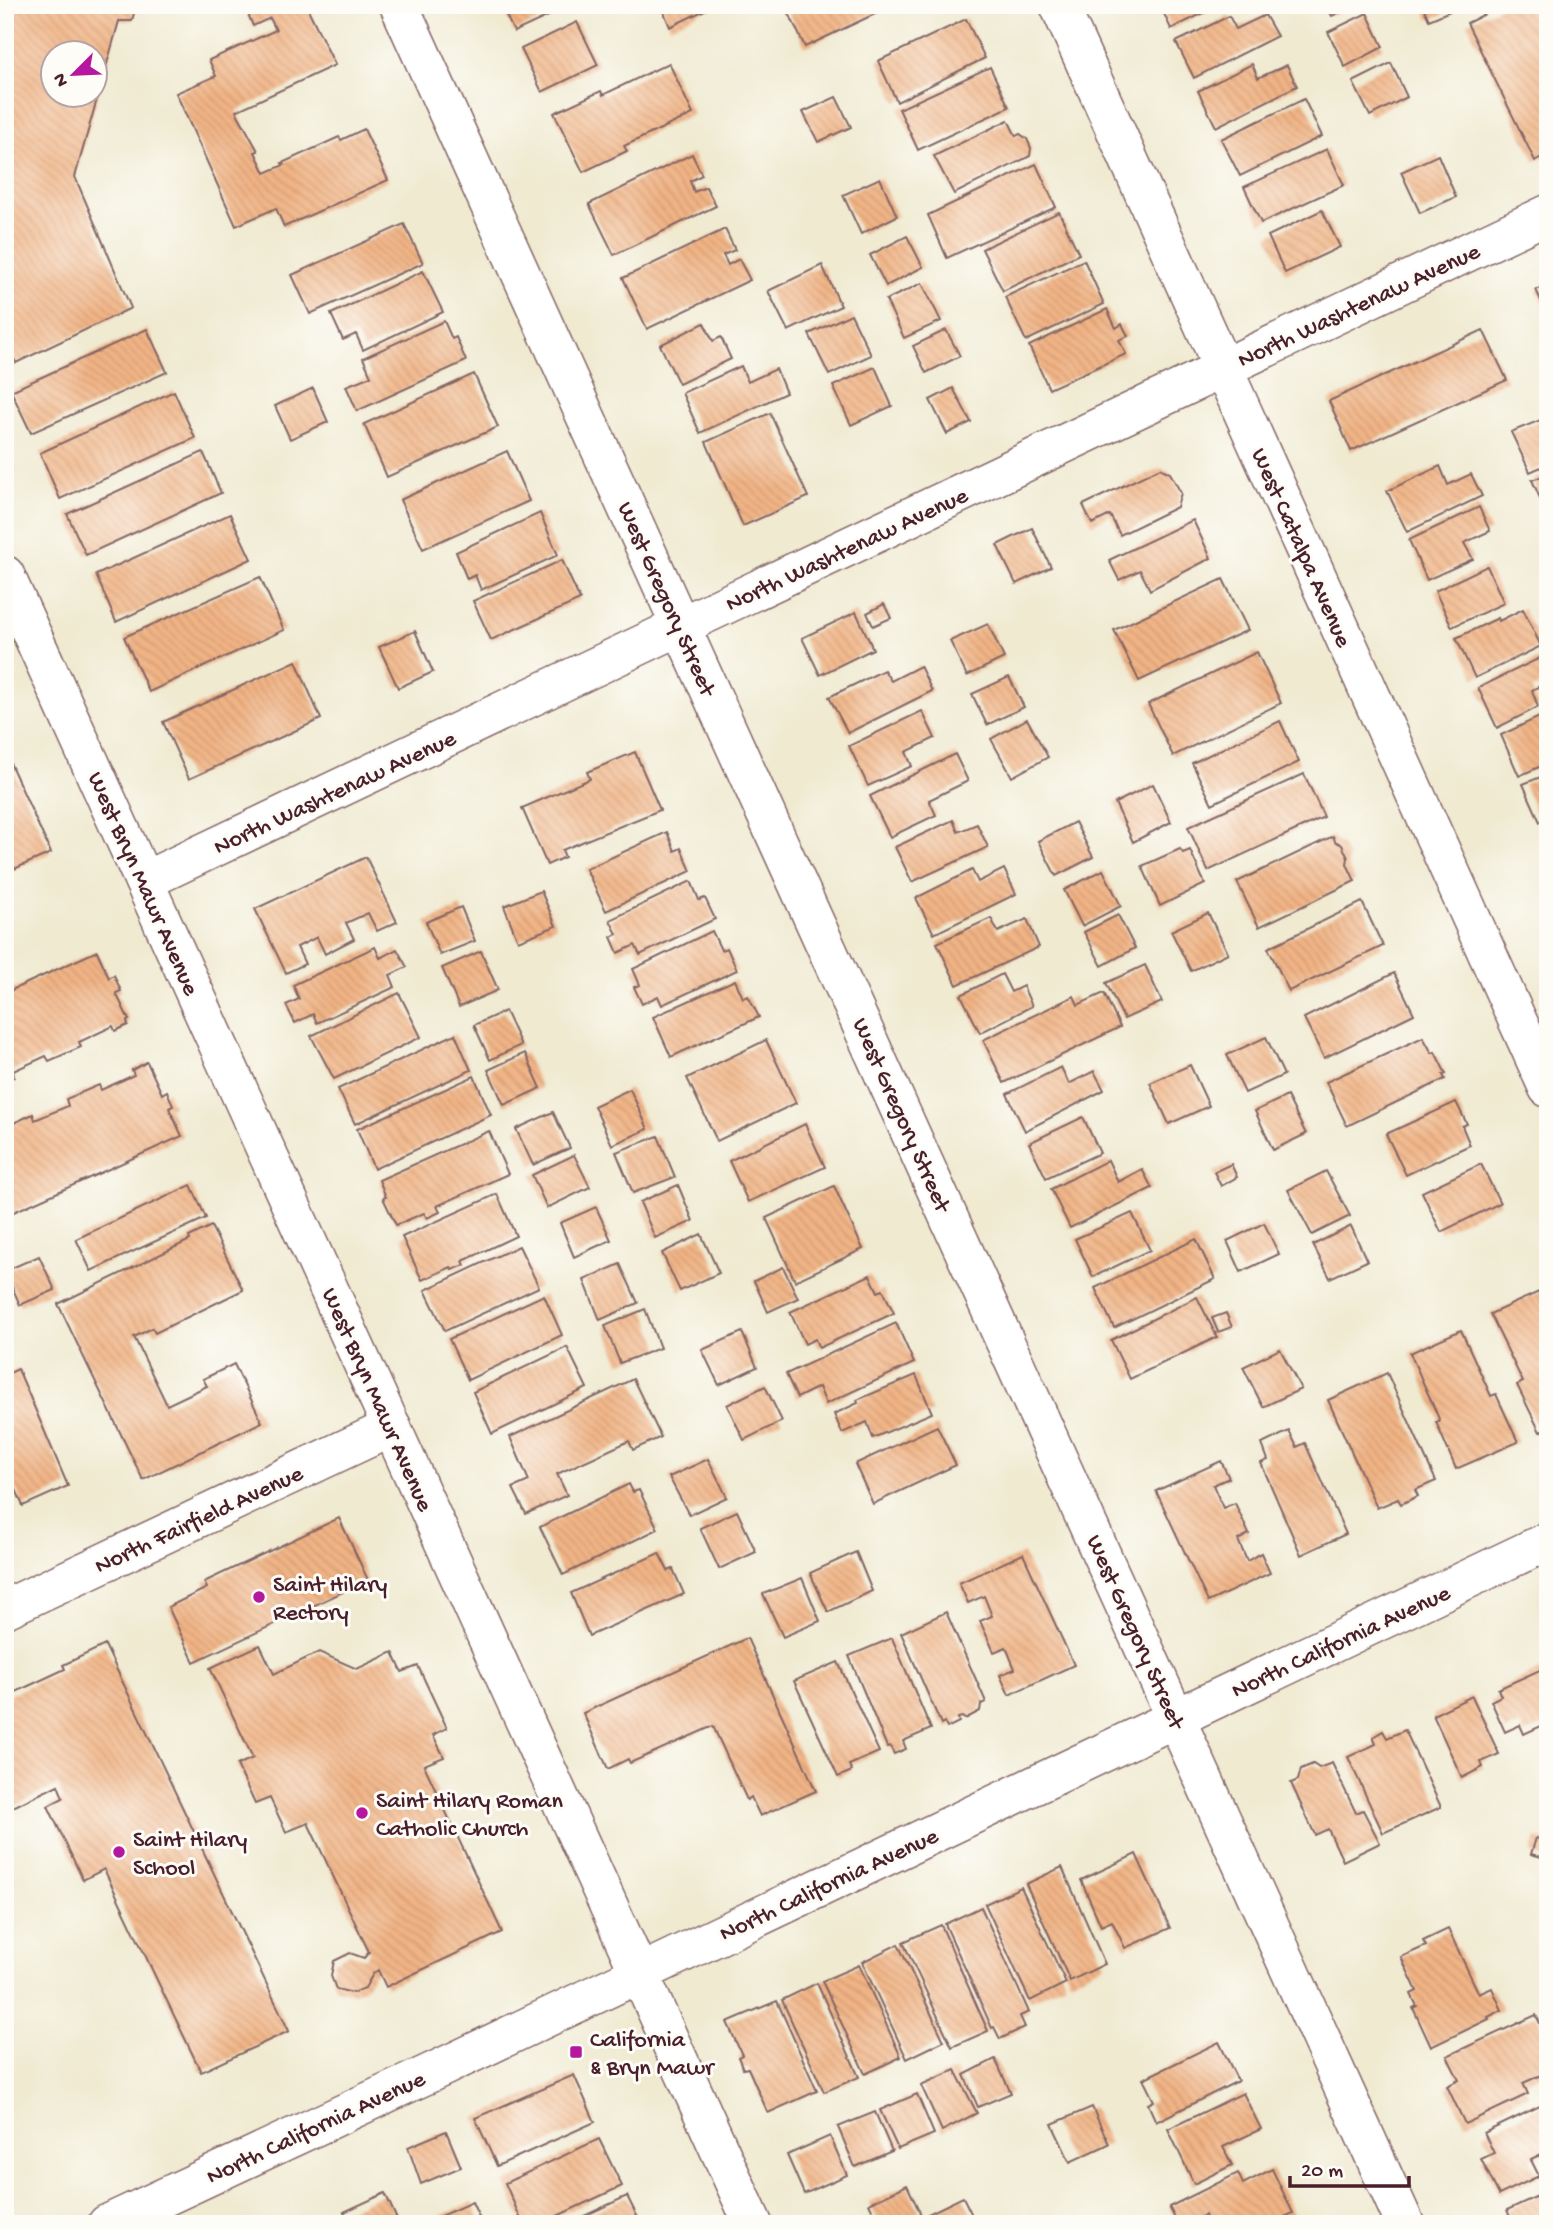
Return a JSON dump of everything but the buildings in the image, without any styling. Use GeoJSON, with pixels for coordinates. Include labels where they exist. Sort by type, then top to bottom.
{"type":"FeatureCollection","features":[{"type":"Feature","properties":{"kind":"street","name":"West Gregory Street"},"geometry":{"type":"LineString","coordinates":[[399,5],[1405,2224]]}},
{"type":"Feature","properties":{"kind":"street","name":"West Catalpa Avenue"},"geometry":{"type":"LineString","coordinates":[[1059,5],[1548,1088]]}},
{"type":"Feature","properties":{"kind":"street","name":"North Washtenaw Avenue"},"geometry":{"type":"LineString","coordinates":[[144,881],[1548,214]]}},
{"type":"Feature","properties":{"kind":"street","name":"West Bryn Mawr Avenue"},"geometry":{"type":"LineString","coordinates":[[5,575],[753,2224]]}},
{"type":"Feature","properties":{"kind":"street","name":"North Fairfield Avenue"},"geometry":{"type":"LineString","coordinates":[[5,1609],[392,1427]]}},
{"type":"Feature","properties":{"kind":"street","name":"North California Avenue"},"geometry":{"type":"LineString","coordinates":[[107,2224],[1548,1541]]}},
{"type":"Feature","properties":{"kind":"place","name":"Saint Hilary Rectory"},"geometry":{"type":"Point","coordinates":[259,1597]}},
{"type":"Feature","properties":{"kind":"place","name":"Saint Hilary Roman Catholic Church"},"geometry":{"type":"Point","coordinates":[362,1813]}},
{"type":"Feature","properties":{"kind":"place","name":"Saint Hilary School"},"geometry":{"type":"Point","coordinates":[119,1852]}},
{"type":"Feature","properties":{"kind":"place","name":"California & Bryn Mawr"},"geometry":{"type":"Point","coordinates":[576,2052]}}]}
